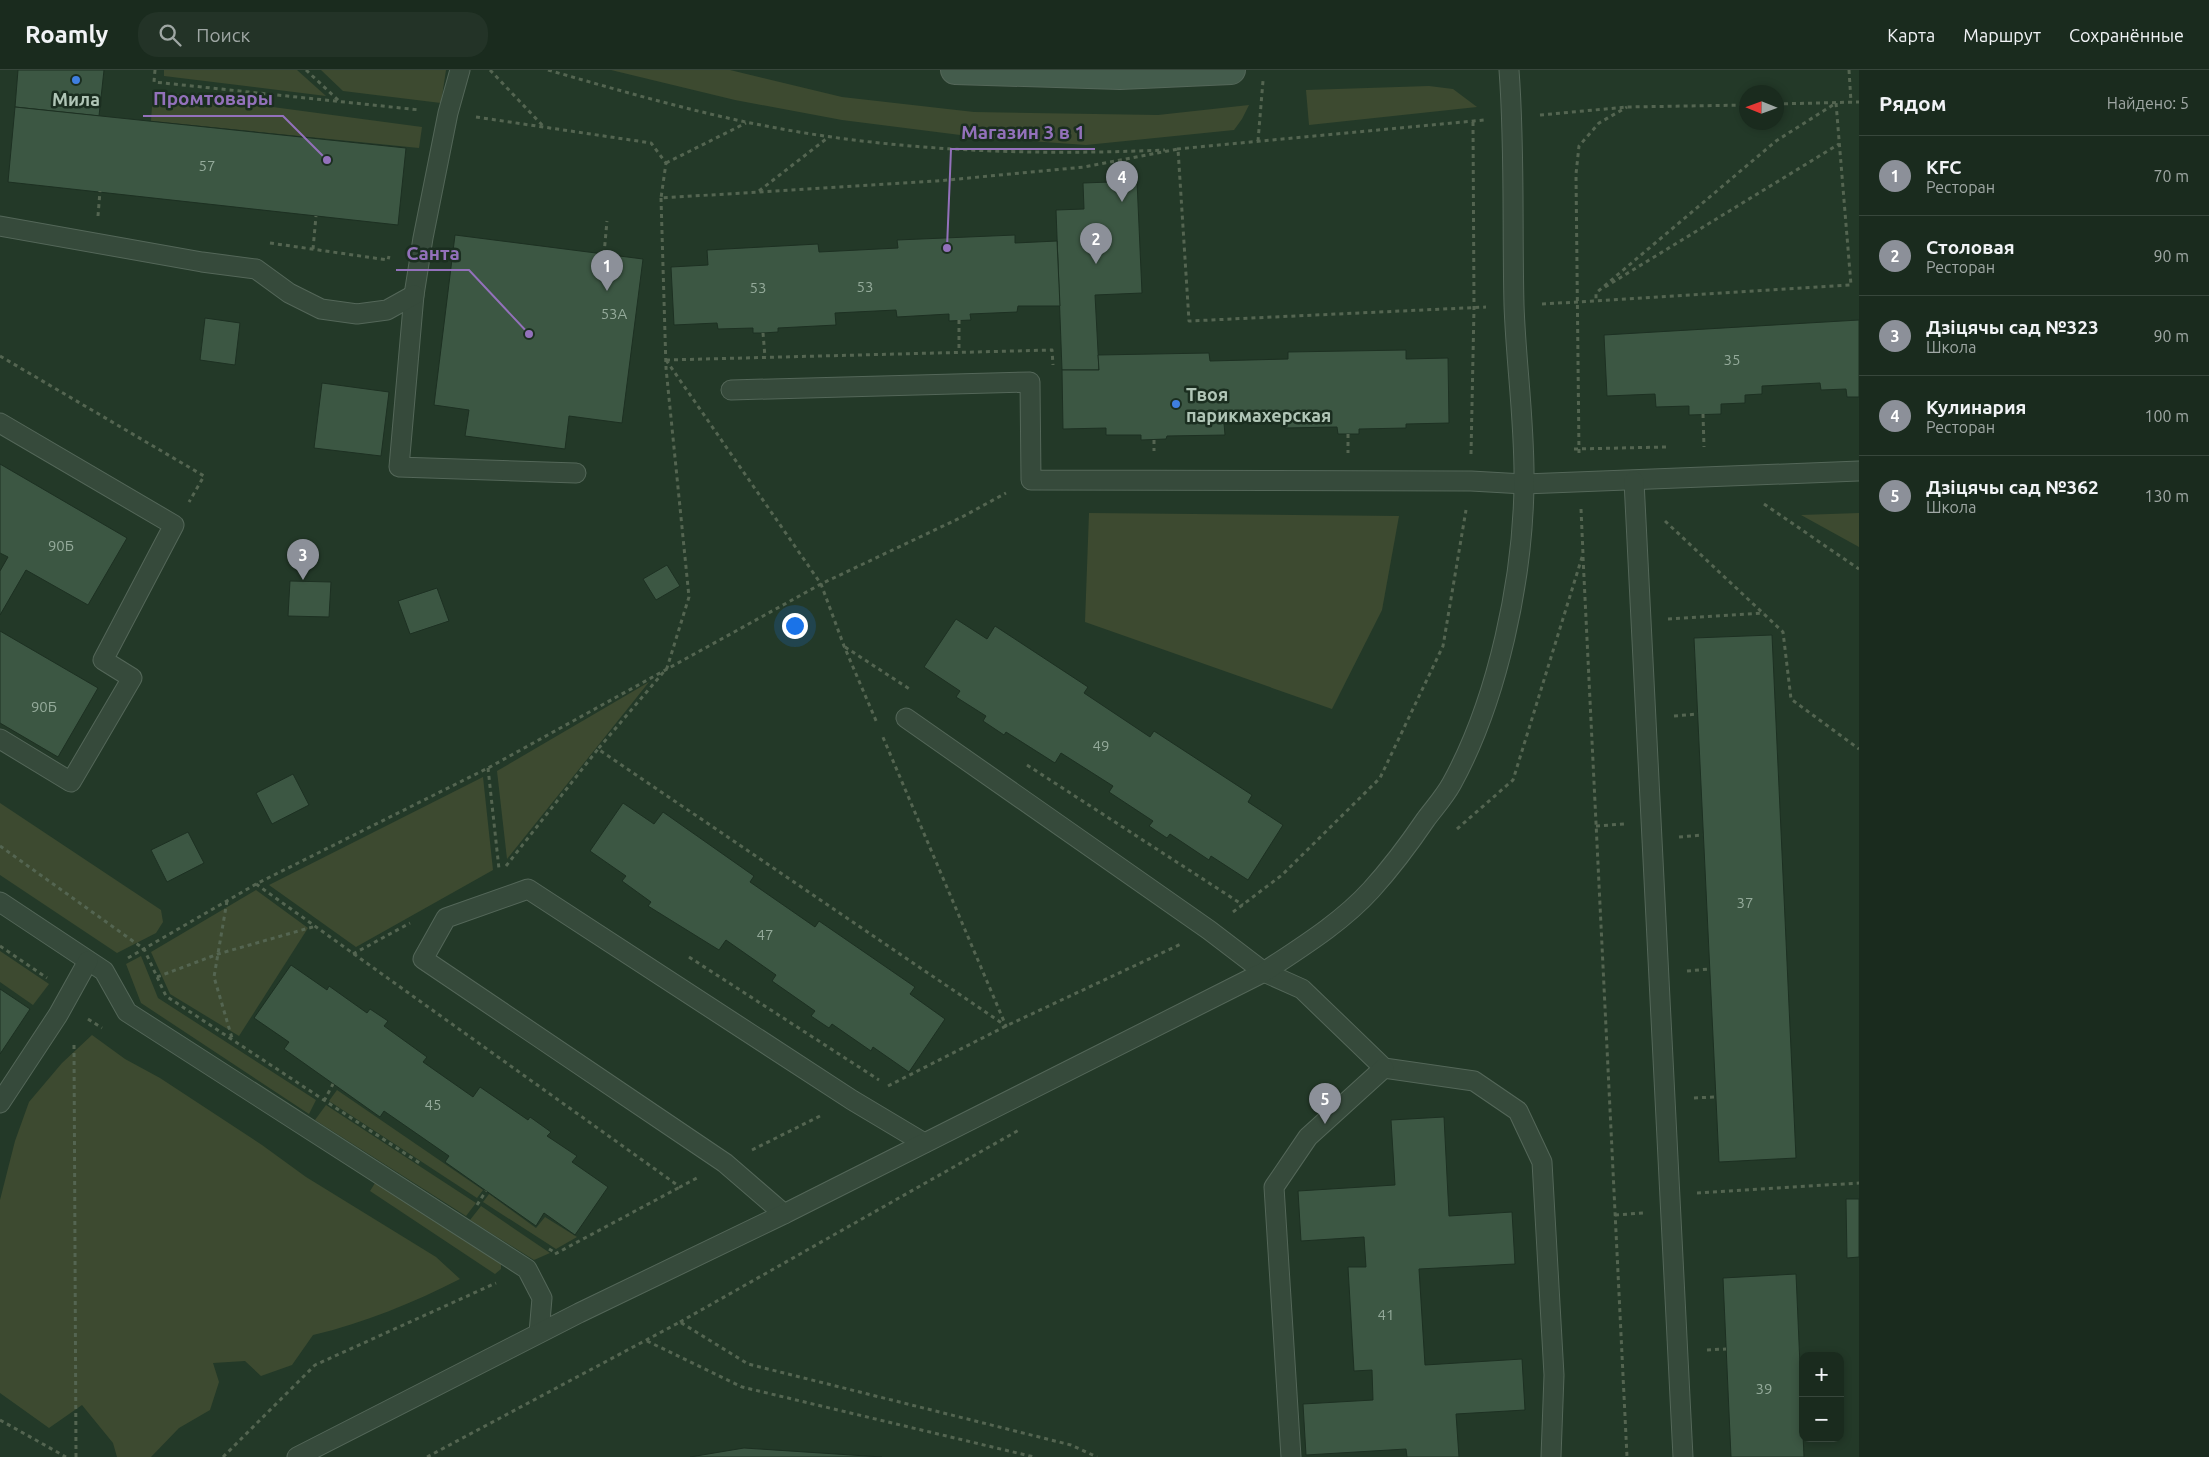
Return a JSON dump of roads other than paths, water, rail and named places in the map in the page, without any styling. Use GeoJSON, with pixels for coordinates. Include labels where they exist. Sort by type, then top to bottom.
{"type":"FeatureCollection","features":[{"type":"Feature","properties":{"kind":"main road"},"geometry":{"type":"LineString","coordinates":[[956,70],[1120,75],[1231,70]]}},
{"type":"Feature","properties":{"kind":"lane"},"geometry":{"type":"LineString","coordinates":[[460,70],[448,112],[423,238],[414,295],[399,467],[576,473]]}},
{"type":"Feature","properties":{"kind":"lane"},"geometry":{"type":"LineString","coordinates":[[296,1457],[539,1333],[784,1214],[1264,972],[1316,938],[1370,892],[1406,848],[1452,784],[1477,731],[1500,658],[1517,574],[1524,484],[1514,306],[1513,117],[1509,70]]}},
{"type":"Feature","properties":{"kind":"lane"},"geometry":{"type":"LineString","coordinates":[[0,226],[202,262],[256,269],[288,293],[321,308],[330,310],[356,314],[387,310],[414,295]]}},
{"type":"Feature","properties":{"kind":"lane"},"geometry":{"type":"LineString","coordinates":[[731,390],[1030,382],[1031,480],[1471,481],[1524,484],[1634,481],[1859,470]]}},
{"type":"Feature","properties":{"kind":"lane"},"geometry":{"type":"LineString","coordinates":[[0,423],[174,525],[103,660],[132,678],[71,782],[0,739]]}},
{"type":"Feature","properties":{"kind":"lane"},"geometry":{"type":"LineString","coordinates":[[1634,481],[1643,621],[1683,1457]]}},
{"type":"Feature","properties":{"kind":"lane"},"geometry":{"type":"LineString","coordinates":[[906,718],[1209,930],[1264,972],[1302,989],[1384,1068],[1474,1081],[1518,1111],[1542,1162],[1554,1375],[1551,1457]]}},
{"type":"Feature","properties":{"kind":"lane"},"geometry":{"type":"LineString","coordinates":[[784,1214],[725,1163],[423,960],[446,918],[528,889],[852,1100],[924,1143]]}},
{"type":"Feature","properties":{"kind":"lane"},"geometry":{"type":"LineString","coordinates":[[0,902],[104,971],[127,1012],[527,1269],[542,1298],[539,1333]]}},
{"type":"Feature","properties":{"kind":"lane"},"geometry":{"type":"LineString","coordinates":[[0,1103],[70,994],[88,961]]}},
{"type":"Feature","properties":{"kind":"lane"},"geometry":{"type":"LineString","coordinates":[[1291,1457],[1274,1187],[1308,1137],[1384,1068]]}},
{"type":"Feature","properties":{"kind":"place","name":"Мила"},"geometry":{"type":"Point","coordinates":[76,80]}},
{"type":"Feature","properties":{"kind":"place","name":"Промтовары"},"geometry":{"type":"Point","coordinates":[327,160]}},
{"type":"Feature","properties":{"kind":"place","name":"Кулинария"},"geometry":{"type":"Point","coordinates":[1122,202]}},
{"type":"Feature","properties":{"kind":"place","name":"Магазин 3 в 1"},"geometry":{"type":"Point","coordinates":[947,248]}},
{"type":"Feature","properties":{"kind":"place","name":"Столовая"},"geometry":{"type":"Point","coordinates":[1096,264]}},
{"type":"Feature","properties":{"kind":"place","name":"KFC"},"geometry":{"type":"Point","coordinates":[607,291]}},
{"type":"Feature","properties":{"kind":"place","name":"Санта"},"geometry":{"type":"Point","coordinates":[529,334]}},
{"type":"Feature","properties":{"kind":"place","name":"Твоя парикмахерская"},"geometry":{"type":"Point","coordinates":[1176,404]}},
{"type":"Feature","properties":{"kind":"place","name":"Дзіцячы сад №323"},"geometry":{"type":"Point","coordinates":[303,580]}},
{"type":"Feature","properties":{"kind":"place","name":"Дзіцячы сад №362"},"geometry":{"type":"Point","coordinates":[1325,1124]}}]}
